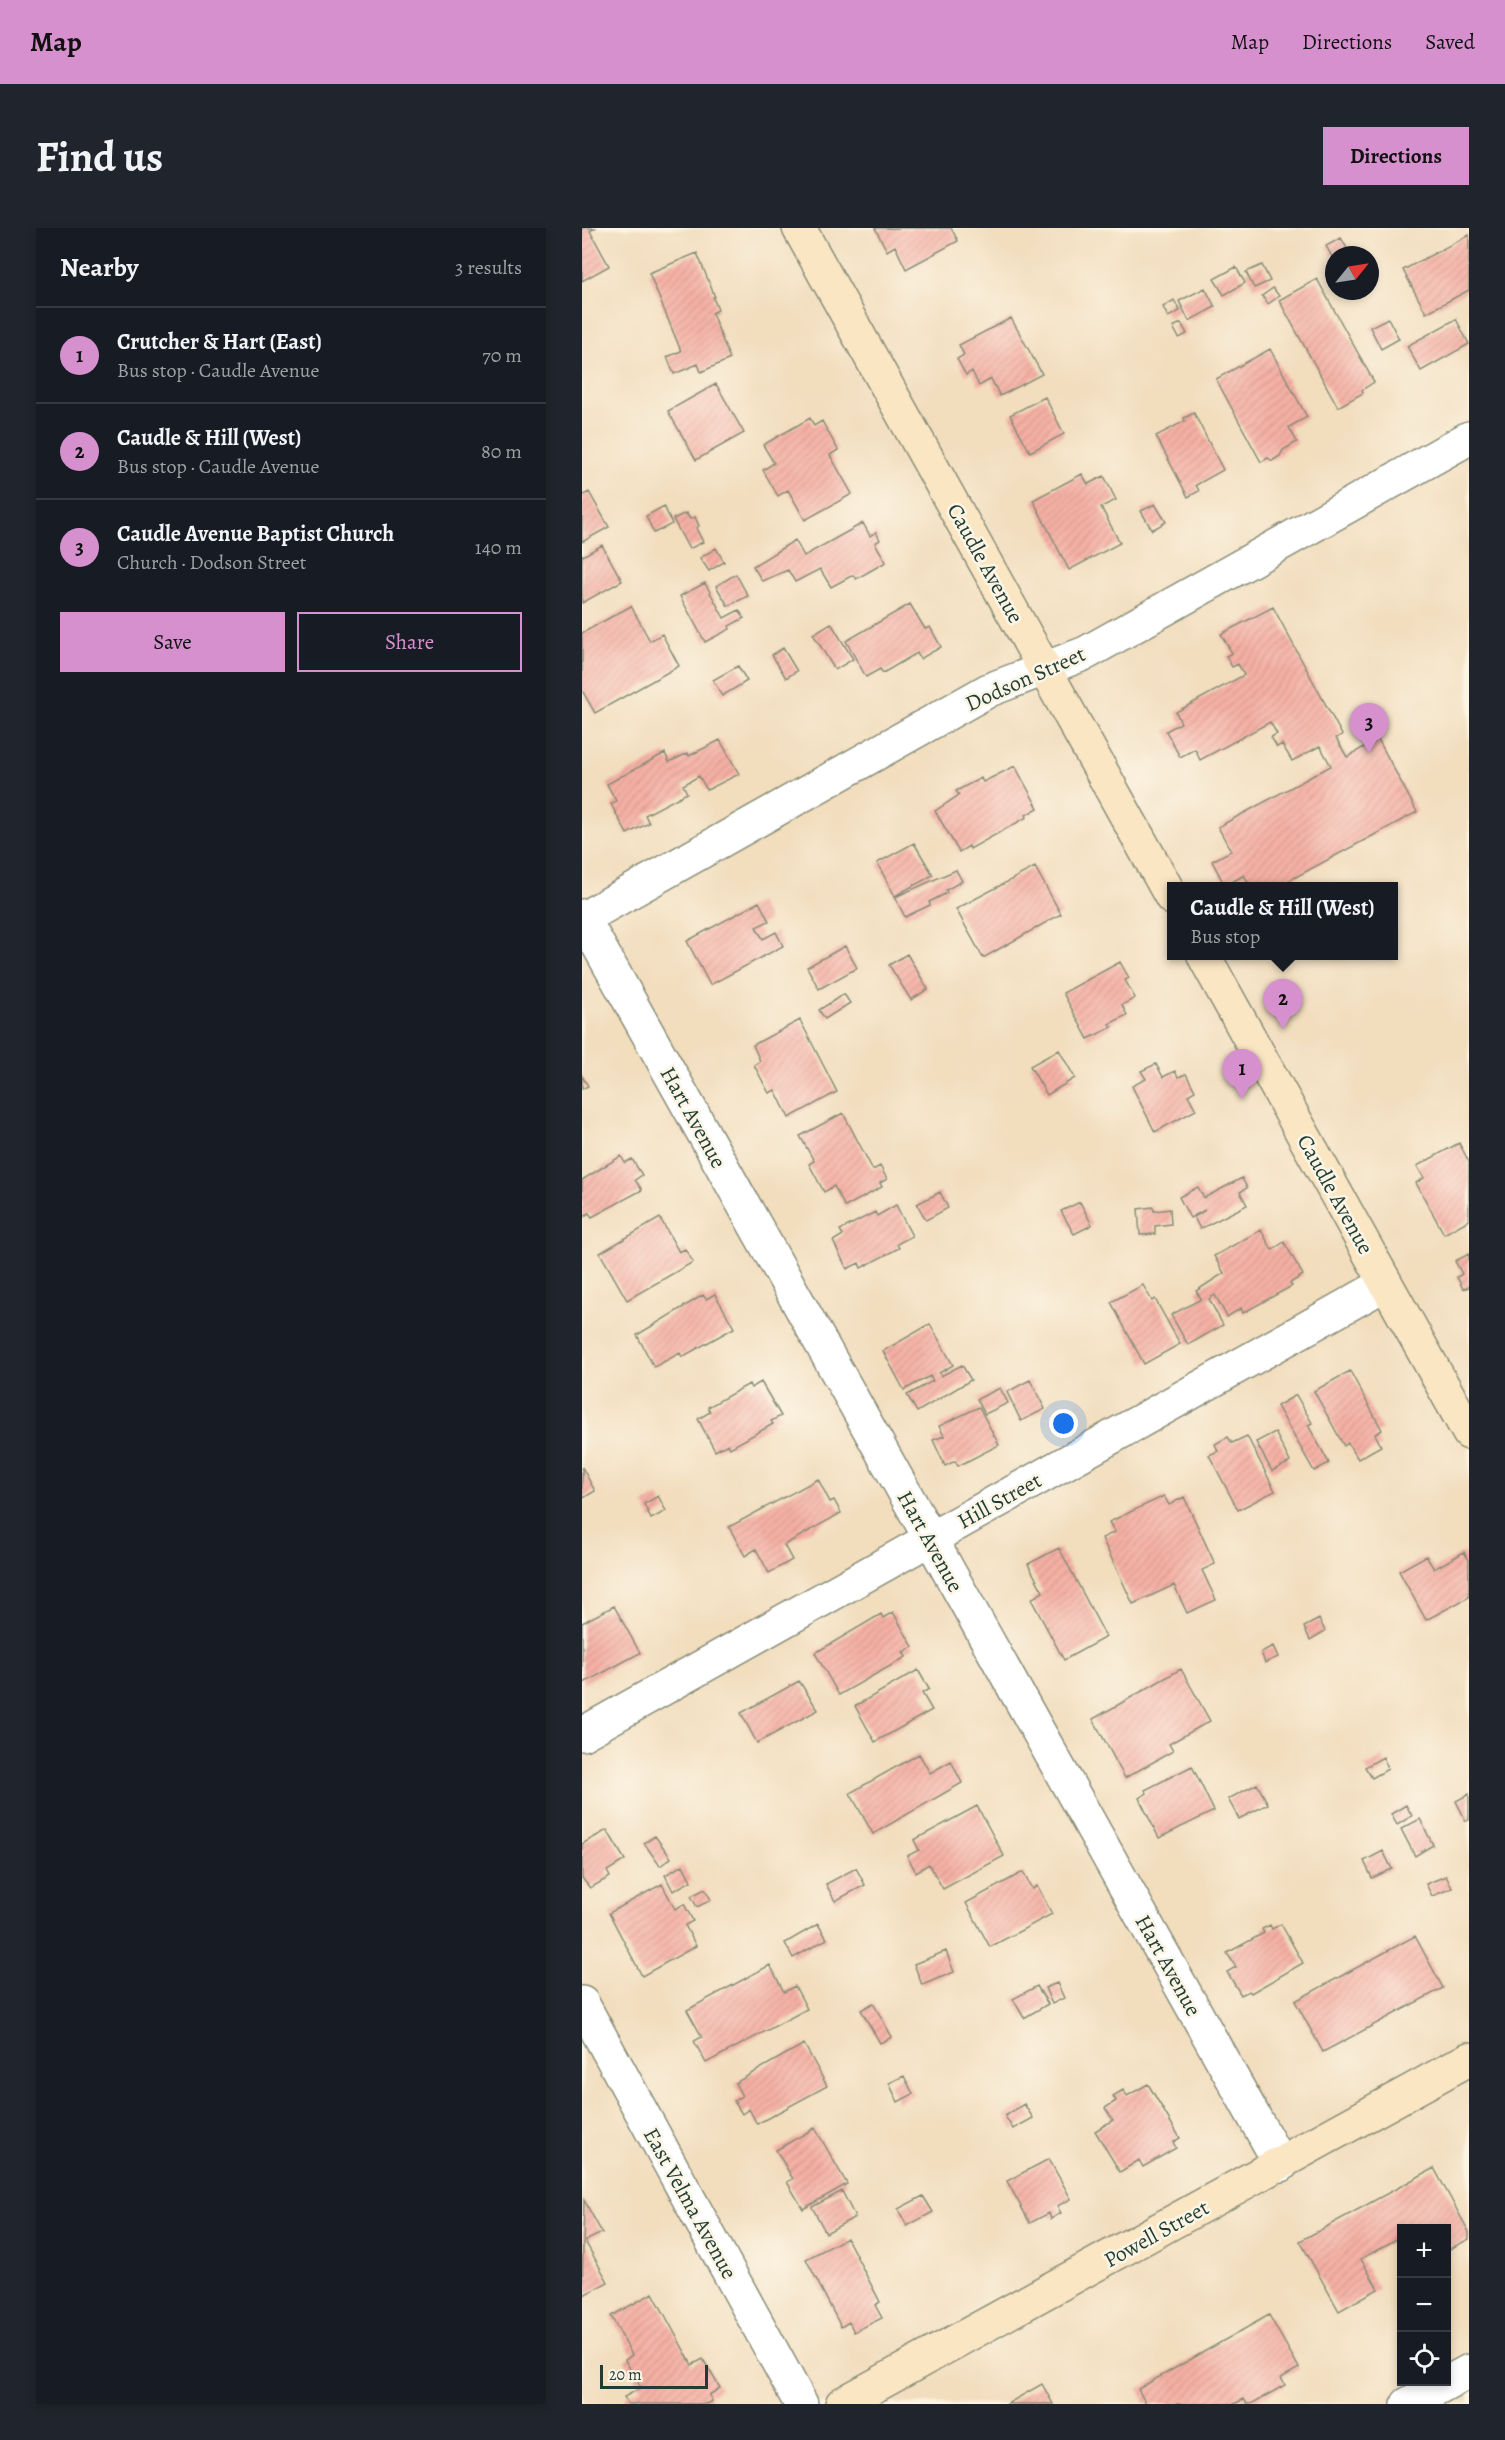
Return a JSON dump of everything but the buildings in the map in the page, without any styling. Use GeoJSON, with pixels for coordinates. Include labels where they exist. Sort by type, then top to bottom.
{"type":"FeatureCollection","features":[{"type":"Feature","properties":{"kind":"street","name":"Caudle Avenue"},"geometry":{"type":"LineString","coordinates":[[799,228],[1167,889]]}},
{"type":"Feature","properties":{"kind":"street","name":"Dodson Street"},"geometry":{"type":"LineString","coordinates":[[582,918],[989,690],[1086,653],[1469,438]]}},
{"type":"Feature","properties":{"kind":"street","name":"Hart Avenue"},"geometry":{"type":"LineString","coordinates":[[582,918],[1281,2165]]}},
{"type":"Feature","properties":{"kind":"street","name":"Caudle Avenue"},"geometry":{"type":"LineString","coordinates":[[1206,960],[1469,1433]]}},
{"type":"Feature","properties":{"kind":"street","name":"Hill Street"},"geometry":{"type":"LineString","coordinates":[[582,1734],[1385,1284]]}},
{"type":"Feature","properties":{"kind":"street","name":"East Velma Avenue"},"geometry":{"type":"LineString","coordinates":[[582,2003],[801,2404]]}},
{"type":"Feature","properties":{"kind":"street","name":"Powell Street"},"geometry":{"type":"LineString","coordinates":[[843,2404],[1281,2165],[1469,2059]]}},
{"type":"Feature","properties":{"kind":"street"},"geometry":{"type":"LineString","coordinates":[[1408,2404],[1469,2371]]}},
{"type":"Feature","properties":{"kind":"place","name":"Caudle Avenue Baptist Church"},"geometry":{"type":"Point","coordinates":[1369,753]}},
{"type":"Feature","properties":{"kind":"place","name":"Caudle & Hill (West)"},"geometry":{"type":"Point","coordinates":[1283,1029]}},
{"type":"Feature","properties":{"kind":"place","name":"Crutcher & Hart (East)"},"geometry":{"type":"Point","coordinates":[1242,1099]}}]}
